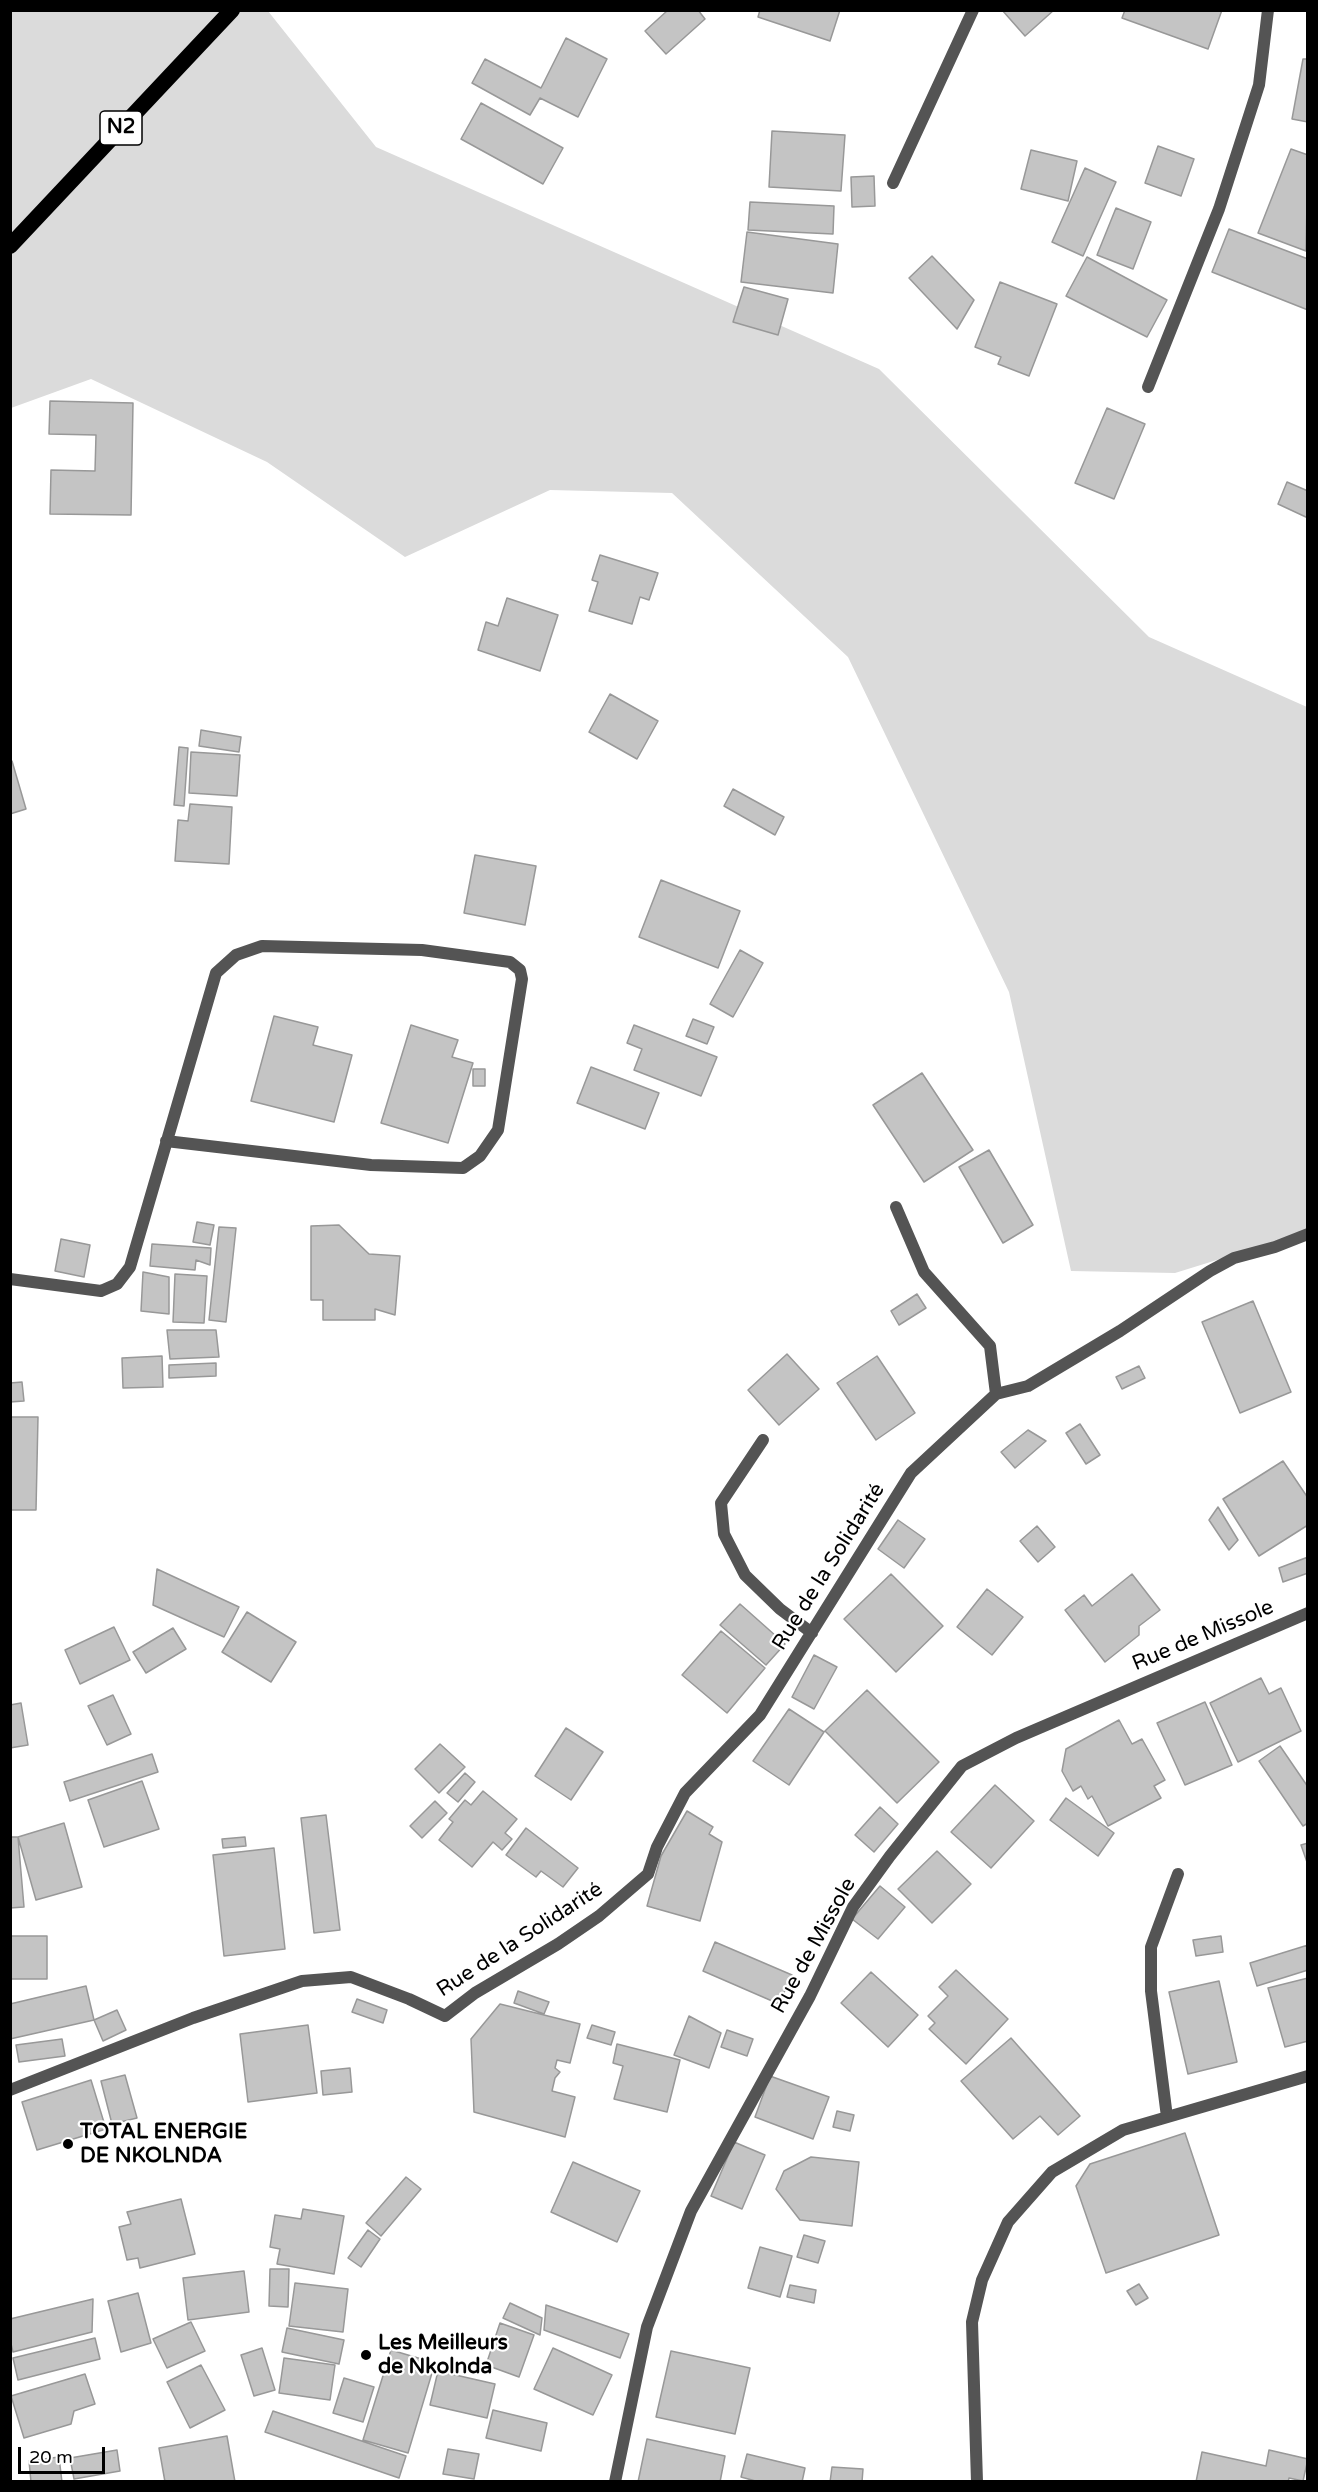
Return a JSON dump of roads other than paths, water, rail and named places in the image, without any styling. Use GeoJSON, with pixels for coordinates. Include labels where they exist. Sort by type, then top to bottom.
{"type":"FeatureCollection","features":[{"type":"Feature","properties":{"kind":"highway","name":"N2"},"geometry":{"type":"LineString","coordinates":[[10,246],[232,10]]}},
{"type":"Feature","properties":{"kind":"street"},"geometry":{"type":"LineString","coordinates":[[893,183],[973,10]]}},
{"type":"Feature","properties":{"kind":"street"},"geometry":{"type":"LineString","coordinates":[[1148,387],[1219,209],[1259,85],[1268,10]]}},
{"type":"Feature","properties":{"kind":"street"},"geometry":{"type":"LineString","coordinates":[[10,1279],[101,1291],[117,1284],[130,1267],[166,1141],[216,973],[236,955],[262,946],[423,950],[510,962],[520,970],[522,979],[498,1130],[480,1156],[463,1168],[371,1165],[166,1141]]}},
{"type":"Feature","properties":{"kind":"street"},"geometry":{"type":"LineString","coordinates":[[896,1207],[924,1272],[990,1346],[996,1394],[1028,1386],[1120,1331],[1210,1271],[1234,1258],[1275,1247],[1308,1234]]}},
{"type":"Feature","properties":{"kind":"street","name":"Rue de la Solidarité"},"geometry":{"type":"LineString","coordinates":[[10,2090],[193,2018],[302,1981],[351,1977],[409,1999],[445,2016],[475,1993],[558,1944],[598,1916],[648,1874],[657,1847],[685,1793],[760,1715],[911,1473],[996,1394]]}},
{"type":"Feature","properties":{"kind":"street"},"geometry":{"type":"LineString","coordinates":[[762,1440],[721,1503],[724,1534],[745,1575],[780,1609],[812,1633]]}},
{"type":"Feature","properties":{"kind":"street","name":"Rue de Missole"},"geometry":{"type":"LineString","coordinates":[[615,2481],[647,2327],[691,2211],[810,1996],[854,1907],[897,1847],[962,1766],[1016,1738],[1308,1612]]}},
{"type":"Feature","properties":{"kind":"street"},"geometry":{"type":"LineString","coordinates":[[1167,2117],[1151,1991],[1151,1947],[1178,1874]]}},
{"type":"Feature","properties":{"kind":"street"},"geometry":{"type":"LineString","coordinates":[[977,2481],[972,2322],[982,2280],[1008,2223],[1052,2172],[1123,2130],[1308,2076]]}},
{"type":"Feature","properties":{"kind":"place","name":"TOTAL ENERGIE DE NKOLNDA"},"geometry":{"type":"Point","coordinates":[68,2144]}},
{"type":"Feature","properties":{"kind":"place","name":"Les Meilleurs de Nkolnda"},"geometry":{"type":"Point","coordinates":[366,2355]}}]}
